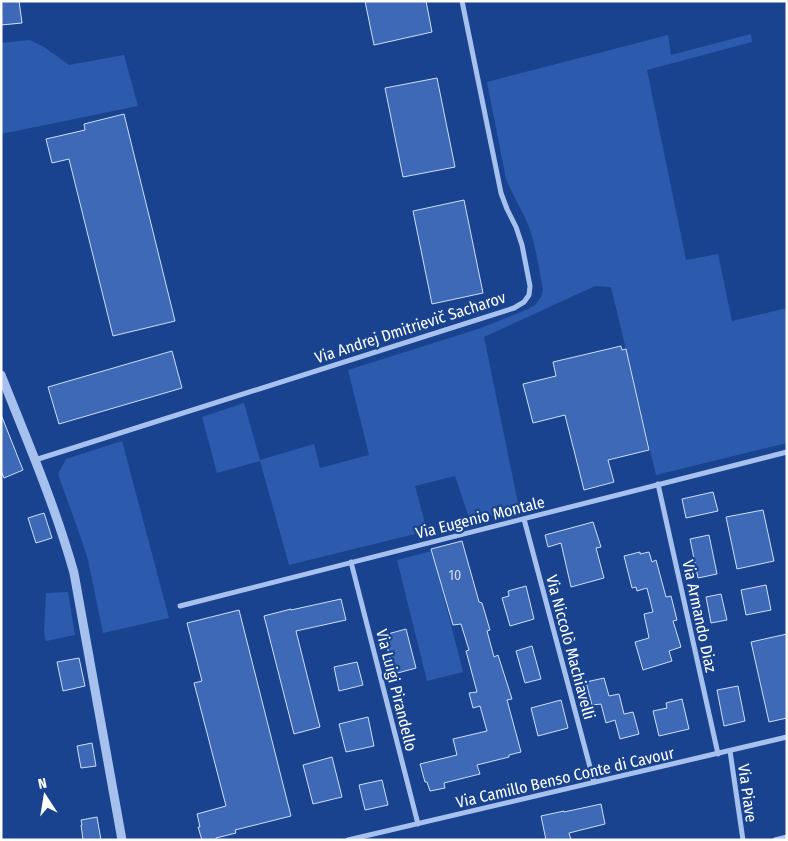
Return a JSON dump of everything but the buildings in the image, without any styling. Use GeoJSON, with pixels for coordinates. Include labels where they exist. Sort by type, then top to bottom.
{"type":"FeatureCollection","features":[{"type":"Feature","properties":{"kind":"street","name":"Via Andrej Dmitrievič Sacharov"},"geometry":{"type":"LineString","coordinates":[[35,460],[514,308],[524,302],[529,295],[530,286],[522,245],[502,193],[462,1]]}},
{"type":"Feature","properties":{"kind":"street"},"geometry":{"type":"LineString","coordinates":[[1,374],[35,460],[74,573],[122,840]]}},
{"type":"Feature","properties":{"kind":"street","name":"Via Eugenio Montale"},"geometry":{"type":"LineString","coordinates":[[180,606],[787,452]]}},
{"type":"Feature","properties":{"kind":"street","name":"Via Armando Diaz"},"geometry":{"type":"LineString","coordinates":[[658,484],[718,754]]}},
{"type":"Feature","properties":{"kind":"street","name":"Via Niccolò Machiavelli"},"geometry":{"type":"LineString","coordinates":[[524,518],[594,782]]}},
{"type":"Feature","properties":{"kind":"street","name":"Via Luigi Pirandello"},"geometry":{"type":"LineString","coordinates":[[351,562],[418,824]]}},
{"type":"Feature","properties":{"kind":"street","name":"Via Camillo Benso Conte di Cavour"},"geometry":{"type":"LineString","coordinates":[[348,840],[787,738]]}},
{"type":"Feature","properties":{"kind":"street","name":"Via Piave"},"geometry":{"type":"LineString","coordinates":[[730,751],[743,840]]}},
{"type":"Feature","properties":{"kind":"street"},"geometry":{"type":"LineString","coordinates":[[775,840],[787,837]]}},
{"type":"Feature","properties":{"kind":"shaded area"},"geometry":{"type":"Polygon","coordinates":[[[751,34],[752,42],[647,70],[686,260],[718,254],[732,321],[787,308],[787,443],[656,475],[611,287],[595,286],[484,337],[519,508],[470,521],[455,476],[415,486],[427,531],[289,565],[260,461],[217,473],[202,417],[244,403],[260,460],[314,444],[320,468],[369,455],[348,370],[481,328],[535,305],[541,297],[543,289],[535,247],[527,222],[506,179],[487,82],[668,35],[671,55],[751,34]]]}},
{"type":"Feature","properties":{"kind":"shaded area"},"geometry":{"type":"Polygon","coordinates":[[[30,40],[44,47],[69,65],[124,55],[138,106],[1,134],[1,43],[30,40]]]}},
{"type":"Feature","properties":{"kind":"shaded area"},"geometry":{"type":"Polygon","coordinates":[[[122,441],[169,618],[103,633],[88,560],[58,474],[66,459],[122,441]]]}},
{"type":"Feature","properties":{"kind":"shaded area"},"geometry":{"type":"Polygon","coordinates":[[[432,551],[463,672],[427,681],[397,560],[432,551]]]}},
{"type":"Feature","properties":{"kind":"shaded area"},"geometry":{"type":"Polygon","coordinates":[[[68,592],[75,635],[46,641],[44,633],[46,593],[68,592]]]}}]}
